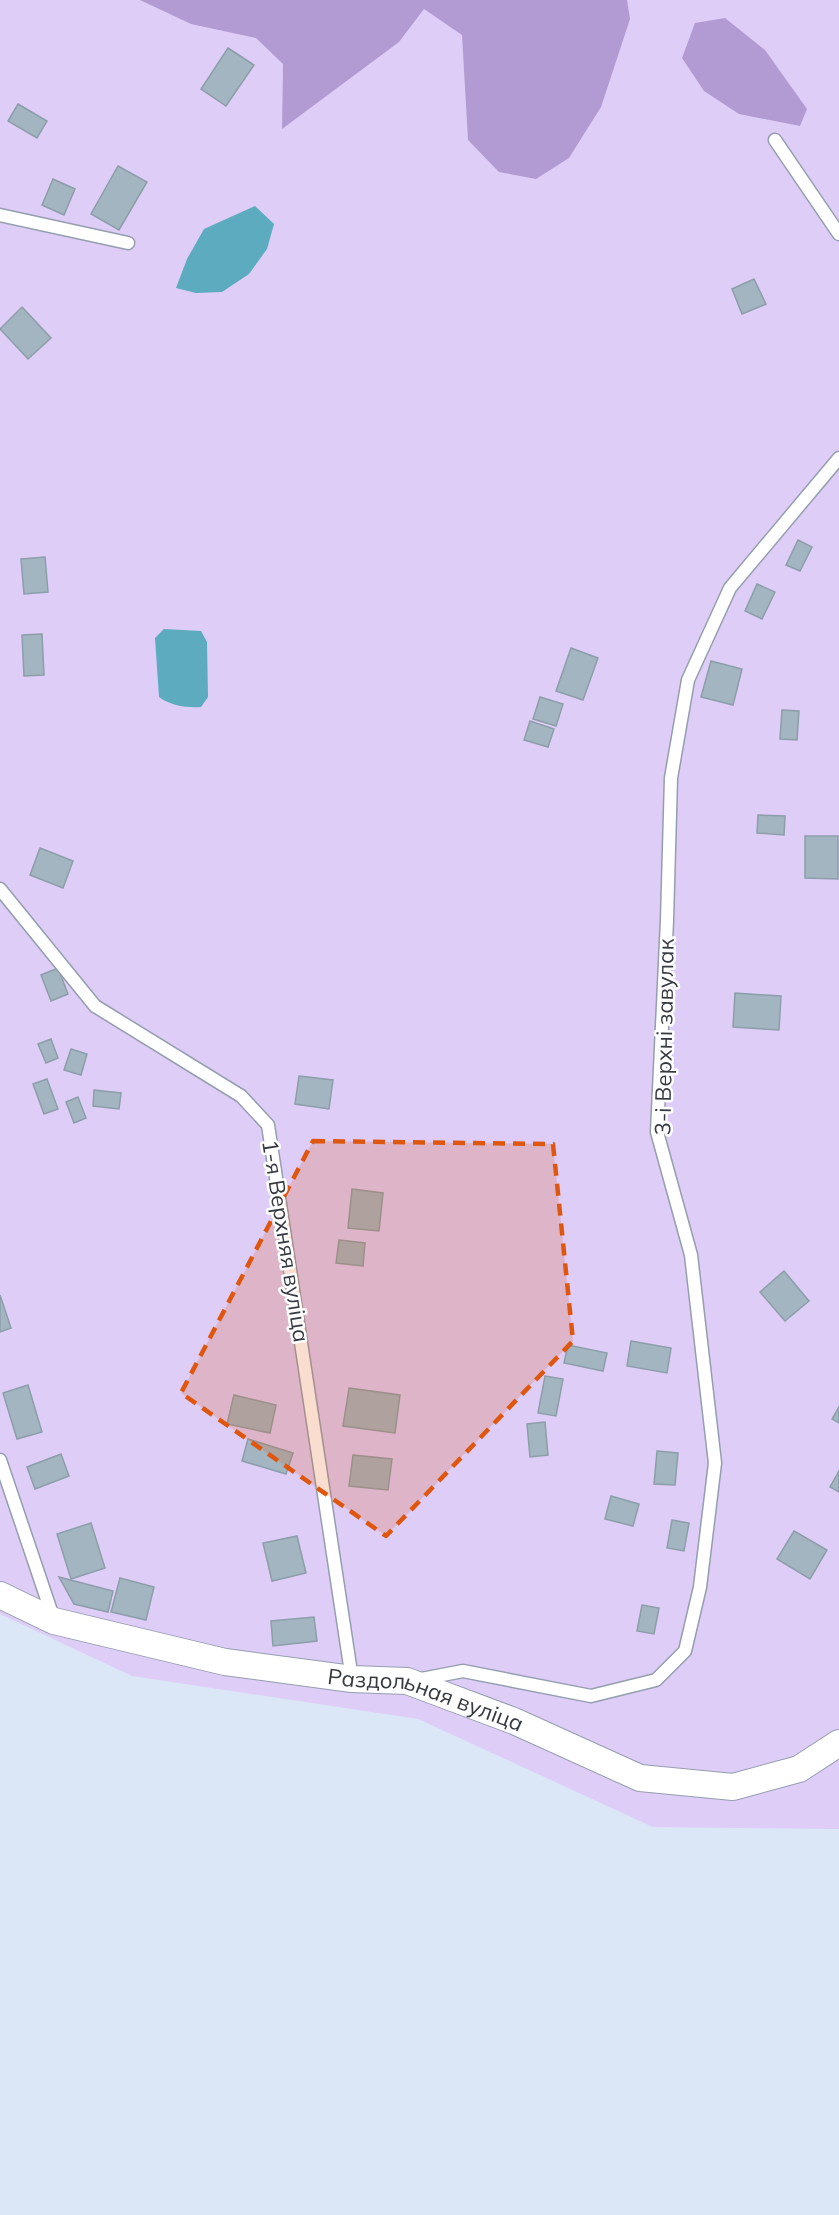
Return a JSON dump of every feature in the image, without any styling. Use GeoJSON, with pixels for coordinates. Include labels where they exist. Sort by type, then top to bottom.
{"type":"FeatureCollection","features":[{"type":"Feature","properties":{"kind":"street","name":"Раздольная вуліца"},"geometry":{"type":"LineString","coordinates":[[0,1595],[54,1621],[225,1662],[351,1679],[407,1681],[514,1721],[640,1778],[733,1786],[799,1769],[839,1743]]}},
{"type":"Feature","properties":{"kind":"lane"},"geometry":{"type":"LineString","coordinates":[[775,140],[839,234]]}},
{"type":"Feature","properties":{"kind":"lane"},"geometry":{"type":"LineString","coordinates":[[0,215],[128,243]]}},
{"type":"Feature","properties":{"kind":"lane","name":"3-і Верхні завулак"},"geometry":{"type":"LineString","coordinates":[[407,1681],[463,1671],[591,1696],[656,1680],[685,1651],[700,1587],[715,1463],[691,1255],[657,1132],[671,778],[688,680],[730,588],[839,458]]}},
{"type":"Feature","properties":{"kind":"lane","name":"1-я Верхняя вуліца"},"geometry":{"type":"LineString","coordinates":[[0,889],[95,1006],[241,1096],[268,1125],[351,1679]]}},
{"type":"Feature","properties":{"kind":"lane"},"geometry":{"type":"LineString","coordinates":[[0,1460],[54,1621]]}},
{"type":"Feature","properties":{"kind":"highlighted area"},"geometry":{"type":"Polygon","coordinates":[[[313,1141],[553,1144],[573,1341],[386,1536],[181,1393],[313,1141]]]}},
{"type":"Feature","properties":{"kind":"shaded area"},"geometry":{"type":"Polygon","coordinates":[[[0,0],[839,0],[839,1829],[653,1827],[418,1719],[132,1676],[0,1614],[0,0]]]}},
{"type":"Feature","properties":{"kind":"shaded area"},"geometry":{"type":"Polygon","coordinates":[[[140,0],[627,0],[630,19],[601,107],[569,158],[536,179],[499,172],[468,140],[462,35],[424,9],[399,42],[282,129],[283,64],[256,38],[191,24],[140,0]]]}},
{"type":"Feature","properties":{"kind":"shaded area"},"geometry":{"type":"Polygon","coordinates":[[[725,18],[765,50],[807,109],[800,126],[739,114],[704,91],[682,58],[695,23],[725,18]]]}},
{"type":"Feature","properties":{"kind":"water"},"geometry":{"type":"Polygon","coordinates":[[[255,206],[274,224],[267,249],[249,274],[222,292],[196,293],[176,288],[187,259],[204,229],[255,206]]]}},
{"type":"Feature","properties":{"kind":"water"},"geometry":{"type":"Polygon","coordinates":[[[164,629],[201,631],[207,642],[208,697],[201,707],[179,706],[159,697],[155,638],[164,629]]]}},
{"type":"Feature","properties":{"kind":"building"},"geometry":{"type":"Polygon","coordinates":[[[228,48],[254,65],[226,106],[201,89],[228,48]]]}},
{"type":"Feature","properties":{"kind":"building"},"geometry":{"type":"Polygon","coordinates":[[[18,104],[47,121],[37,138],[8,121],[18,104]]]}},
{"type":"Feature","properties":{"kind":"building"},"geometry":{"type":"Polygon","coordinates":[[[118,166],[147,182],[119,230],[91,214],[118,166]]]}},
{"type":"Feature","properties":{"kind":"building"},"geometry":{"type":"Polygon","coordinates":[[[53,179],[75,189],[64,215],[42,205],[53,179]]]}},
{"type":"Feature","properties":{"kind":"building"},"geometry":{"type":"Polygon","coordinates":[[[754,279],[766,304],[742,314],[732,289],[754,279]]]}},
{"type":"Feature","properties":{"kind":"building"},"geometry":{"type":"Polygon","coordinates":[[[22,307],[51,338],[28,359],[0,329],[22,307]]]}},
{"type":"Feature","properties":{"kind":"building"},"geometry":{"type":"Polygon","coordinates":[[[798,540],[812,547],[800,571],[786,565],[798,540]]]}},
{"type":"Feature","properties":{"kind":"building"},"geometry":{"type":"Polygon","coordinates":[[[45,557],[48,592],[24,594],[21,559],[45,557]]]}},
{"type":"Feature","properties":{"kind":"building"},"geometry":{"type":"Polygon","coordinates":[[[757,584],[775,592],[762,619],[745,611],[757,584]]]}},
{"type":"Feature","properties":{"kind":"building"},"geometry":{"type":"Polygon","coordinates":[[[42,634],[44,675],[24,676],[22,635],[42,634]]]}},
{"type":"Feature","properties":{"kind":"building"},"geometry":{"type":"Polygon","coordinates":[[[571,648],[598,658],[583,700],[556,691],[571,648]]]}},
{"type":"Feature","properties":{"kind":"building"},"geometry":{"type":"Polygon","coordinates":[[[711,661],[742,669],[733,705],[701,697],[711,661]]]}},
{"type":"Feature","properties":{"kind":"building"},"geometry":{"type":"Polygon","coordinates":[[[540,697],[563,704],[556,726],[533,719],[540,697]]]}},
{"type":"Feature","properties":{"kind":"building"},"geometry":{"type":"Polygon","coordinates":[[[782,710],[799,711],[797,740],[780,739],[782,710]]]}},
{"type":"Feature","properties":{"kind":"building"},"geometry":{"type":"Polygon","coordinates":[[[530,721],[554,729],[548,747],[524,740],[530,721]]]}},
{"type":"Feature","properties":{"kind":"building"},"geometry":{"type":"Polygon","coordinates":[[[758,815],[785,816],[784,835],[757,833],[758,815]]]}},
{"type":"Feature","properties":{"kind":"building"},"geometry":{"type":"Polygon","coordinates":[[[805,836],[838,836],[838,879],[805,878],[805,836]]]}},
{"type":"Feature","properties":{"kind":"building"},"geometry":{"type":"Polygon","coordinates":[[[40,848],[73,861],[63,888],[30,875],[40,848]]]}},
{"type":"Feature","properties":{"kind":"building"},"geometry":{"type":"Polygon","coordinates":[[[58,968],[68,994],[51,1001],[41,975],[58,968]]]}},
{"type":"Feature","properties":{"kind":"building"},"geometry":{"type":"Polygon","coordinates":[[[735,993],[781,996],[779,1030],[733,1027],[735,993]]]}},
{"type":"Feature","properties":{"kind":"building"},"geometry":{"type":"Polygon","coordinates":[[[51,1039],[58,1058],[46,1063],[38,1044],[51,1039]]]}},
{"type":"Feature","properties":{"kind":"building"},"geometry":{"type":"Polygon","coordinates":[[[71,1049],[87,1054],[81,1075],[64,1070],[71,1049]]]}},
{"type":"Feature","properties":{"kind":"building"},"geometry":{"type":"Polygon","coordinates":[[[299,1076],[333,1080],[329,1109],[295,1104],[299,1076]]]}},
{"type":"Feature","properties":{"kind":"building"},"geometry":{"type":"Polygon","coordinates":[[[47,1079],[58,1109],[44,1114],[33,1084],[47,1079]]]}},
{"type":"Feature","properties":{"kind":"building"},"geometry":{"type":"Polygon","coordinates":[[[94,1090],[121,1093],[119,1109],[93,1106],[94,1090]]]}},
{"type":"Feature","properties":{"kind":"building"},"geometry":{"type":"Polygon","coordinates":[[[78,1097],[86,1118],[74,1123],[66,1102],[78,1097]]]}},
{"type":"Feature","properties":{"kind":"building"},"geometry":{"type":"Polygon","coordinates":[[[352,1189],[383,1193],[379,1231],[348,1228],[352,1189]]]}},
{"type":"Feature","properties":{"kind":"building"},"geometry":{"type":"Polygon","coordinates":[[[339,1240],[365,1243],[363,1266],[336,1263],[339,1240]]]}},
{"type":"Feature","properties":{"kind":"building"},"geometry":{"type":"Polygon","coordinates":[[[784,1271],[809,1301],[785,1321],[760,1292],[784,1271]]]}},
{"type":"Feature","properties":{"kind":"building"},"geometry":{"type":"Polygon","coordinates":[[[0,1295],[11,1328],[0,1332],[0,1295]]]}},
{"type":"Feature","properties":{"kind":"building"},"geometry":{"type":"Polygon","coordinates":[[[631,1341],[671,1348],[667,1373],[627,1366],[631,1341]]]}},
{"type":"Feature","properties":{"kind":"building"},"geometry":{"type":"Polygon","coordinates":[[[568,1345],[607,1353],[603,1371],[564,1363],[568,1345]]]}},
{"type":"Feature","properties":{"kind":"building"},"geometry":{"type":"Polygon","coordinates":[[[545,1376],[563,1379],[556,1416],[538,1413],[545,1376]]]}},
{"type":"Feature","properties":{"kind":"building"},"geometry":{"type":"Polygon","coordinates":[[[28,1385],[42,1432],[17,1439],[3,1393],[28,1385]]]}},
{"type":"Feature","properties":{"kind":"building"},"geometry":{"type":"Polygon","coordinates":[[[349,1388],[400,1395],[395,1433],[343,1426],[349,1388]]]}},
{"type":"Feature","properties":{"kind":"building"},"geometry":{"type":"Polygon","coordinates":[[[234,1395],[276,1405],[270,1433],[227,1424],[234,1395]]]}},
{"type":"Feature","properties":{"kind":"building"},"geometry":{"type":"Polygon","coordinates":[[[839,1407],[839,1423],[832,1419],[839,1407]]]}},
{"type":"Feature","properties":{"kind":"building"},"geometry":{"type":"Polygon","coordinates":[[[545,1422],[548,1455],[530,1457],[527,1424],[545,1422]]]}},
{"type":"Feature","properties":{"kind":"building"},"geometry":{"type":"Polygon","coordinates":[[[248,1439],[293,1453],[286,1474],[242,1461],[248,1439]]]}},
{"type":"Feature","properties":{"kind":"building"},"geometry":{"type":"Polygon","coordinates":[[[657,1451],[678,1453],[675,1485],[654,1484],[657,1451]]]}},
{"type":"Feature","properties":{"kind":"building"},"geometry":{"type":"Polygon","coordinates":[[[61,1454],[69,1476],[35,1489],[27,1467],[61,1454]]]}},
{"type":"Feature","properties":{"kind":"building"},"geometry":{"type":"Polygon","coordinates":[[[353,1455],[392,1459],[388,1490],[349,1486],[353,1455]]]}},
{"type":"Feature","properties":{"kind":"building"},"geometry":{"type":"Polygon","coordinates":[[[839,1471],[839,1492],[830,1487],[839,1471]]]}},
{"type":"Feature","properties":{"kind":"building"},"geometry":{"type":"Polygon","coordinates":[[[611,1496],[639,1504],[633,1526],[605,1519],[611,1496]]]}},
{"type":"Feature","properties":{"kind":"building"},"geometry":{"type":"Polygon","coordinates":[[[672,1520],[689,1523],[684,1551],[667,1548],[672,1520]]]}},
{"type":"Feature","properties":{"kind":"building"},"geometry":{"type":"Polygon","coordinates":[[[91,1523],[105,1568],[71,1579],[57,1534],[91,1523]]]}},
{"type":"Feature","properties":{"kind":"building"},"geometry":{"type":"Polygon","coordinates":[[[794,1531],[827,1550],[810,1579],[777,1559],[794,1531]]]}},
{"type":"Feature","properties":{"kind":"building"},"geometry":{"type":"Polygon","coordinates":[[[297,1536],[306,1573],[272,1581],[263,1543],[297,1536]]]}},
{"type":"Feature","properties":{"kind":"building"},"geometry":{"type":"Polygon","coordinates":[[[59,1577],[113,1591],[108,1612],[74,1604],[59,1577]]]}},
{"type":"Feature","properties":{"kind":"building"},"geometry":{"type":"Polygon","coordinates":[[[120,1578],[154,1587],[146,1620],[111,1612],[120,1578]]]}},
{"type":"Feature","properties":{"kind":"building"},"geometry":{"type":"Polygon","coordinates":[[[642,1605],[659,1608],[654,1634],[637,1631],[642,1605]]]}},
{"type":"Feature","properties":{"kind":"building"},"geometry":{"type":"Polygon","coordinates":[[[314,1617],[317,1641],[273,1646],[271,1621],[314,1617]]]}}]}
